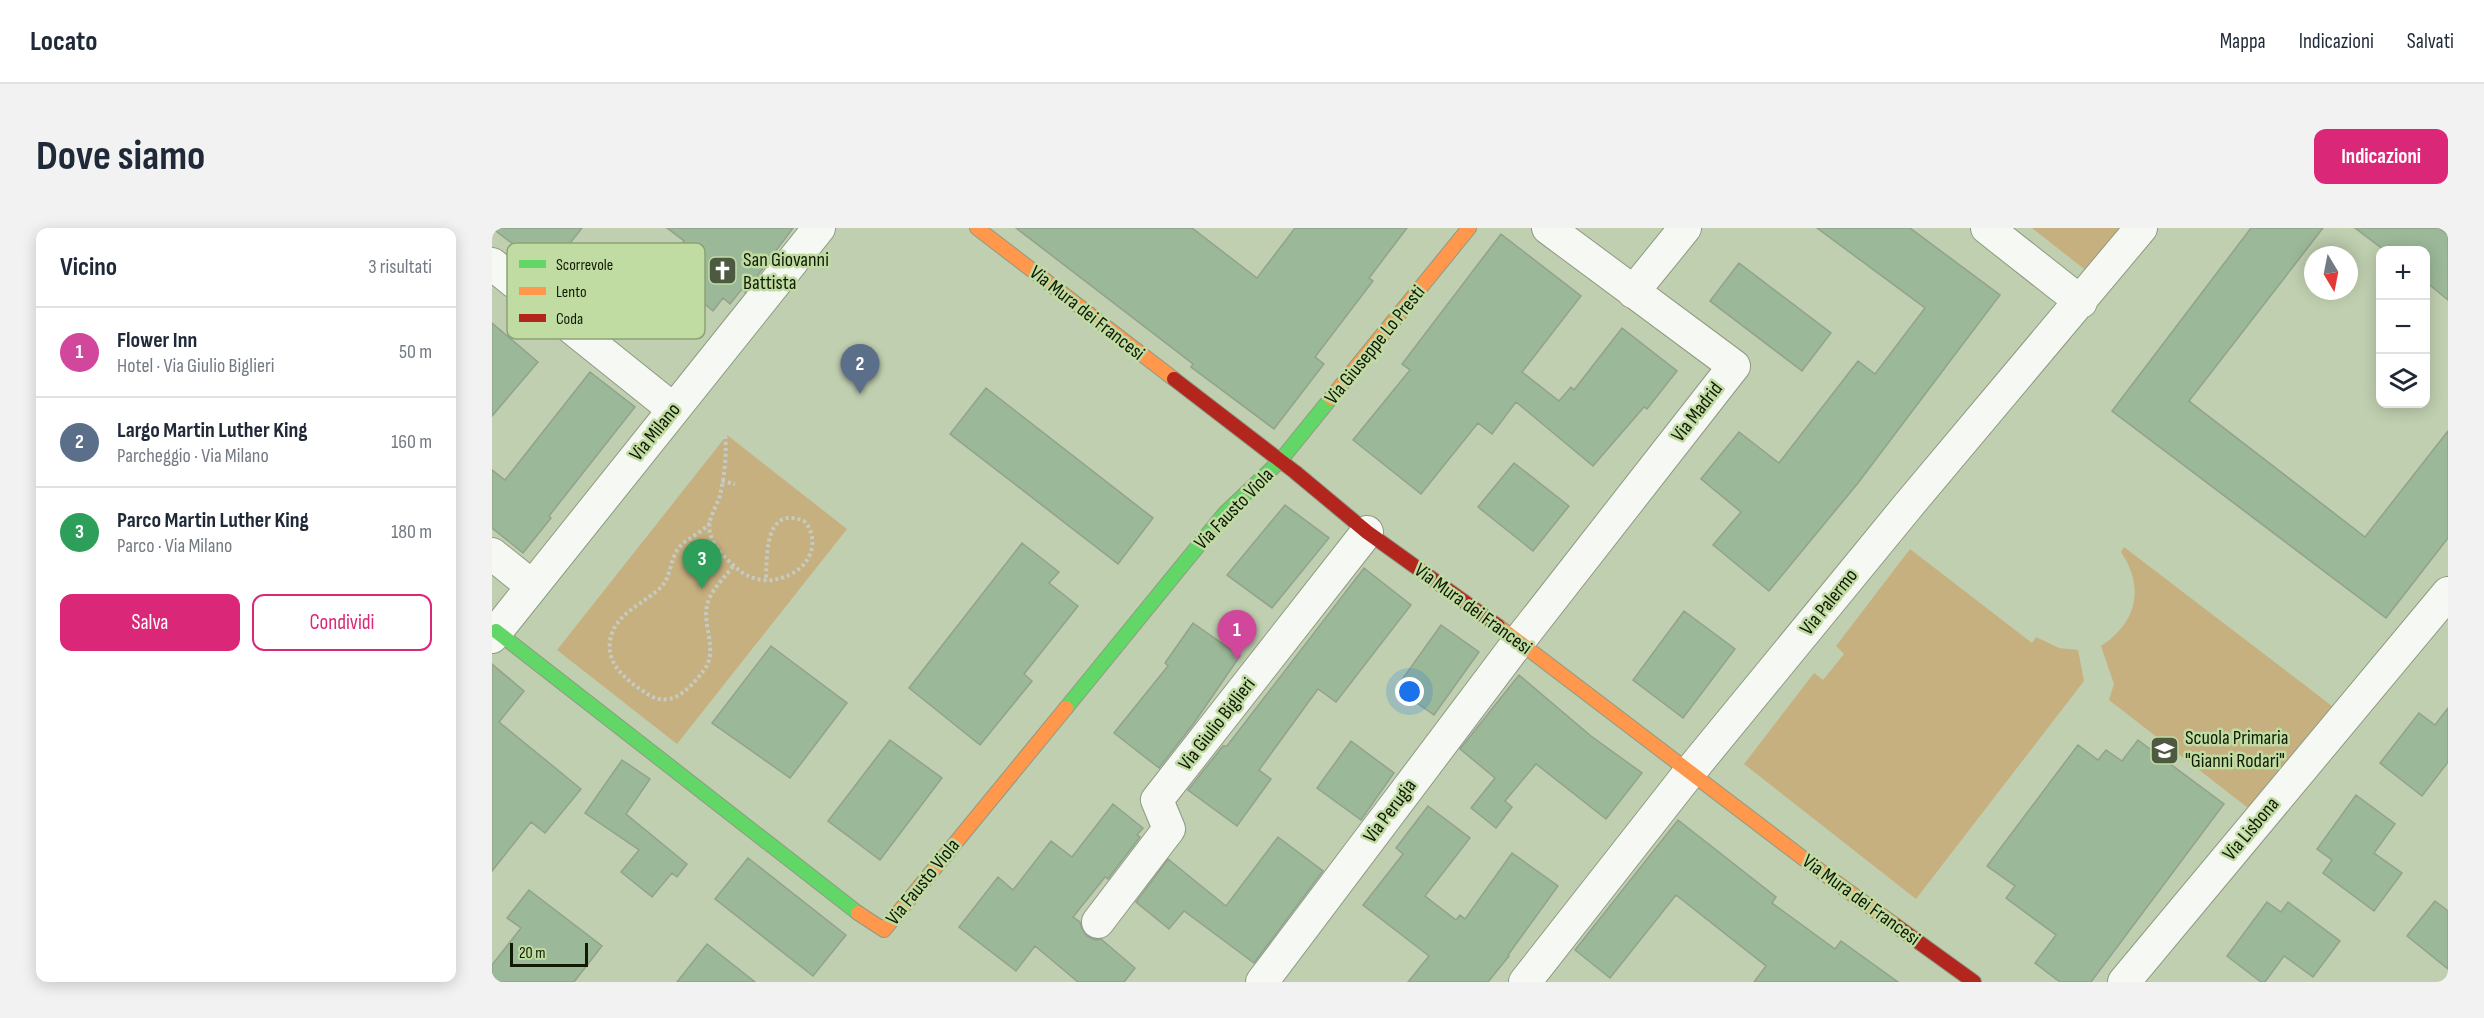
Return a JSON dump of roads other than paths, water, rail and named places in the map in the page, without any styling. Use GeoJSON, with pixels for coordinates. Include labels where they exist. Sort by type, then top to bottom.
{"type":"FeatureCollection","features":[{"type":"Feature","properties":{"kind":"street","name":"Via Milano"},"geometry":{"type":"LineString","coordinates":[[494,634],[819,228]]}},
{"type":"Feature","properties":{"kind":"street","name":"Via Mura dei Francesi"},"geometry":{"type":"LineString","coordinates":[[977,228],[1280,461],[1367,532],[1519,641],[1689,772],[1974,982]]}},
{"type":"Feature","properties":{"kind":"street","name":"Via Giuseppe Lo Presti"},"geometry":{"type":"LineString","coordinates":[[1280,461],[1469,228]]}},
{"type":"Feature","properties":{"kind":"street","name":"Via Madrid"},"geometry":{"type":"LineString","coordinates":[[1519,641],[1734,366],[1548,228]]}},
{"type":"Feature","properties":{"kind":"street"},"geometry":{"type":"LineString","coordinates":[[1632,292],[1685,228]]}},
{"type":"Feature","properties":{"kind":"street"},"geometry":{"type":"LineString","coordinates":[[1987,228],[2080,302]]}},
{"type":"Feature","properties":{"kind":"street","name":"Via Palermo"},"geometry":{"type":"LineString","coordinates":[[1526,982],[1689,772],[1906,507],[2140,228]]}},
{"type":"Feature","properties":{"kind":"street"},"geometry":{"type":"LineString","coordinates":[[492,264],[507,276]]}},
{"type":"Feature","properties":{"kind":"street"},"geometry":{"type":"LineString","coordinates":[[585,339],[673,410]]}},
{"type":"Feature","properties":{"kind":"street","name":"Via Fausto Viola"},"geometry":{"type":"LineString","coordinates":[[494,634],[865,918],[884,930],[1225,513],[1280,461]]}},
{"type":"Feature","properties":{"kind":"street","name":"Via Giulio Biglieri"},"geometry":{"type":"LineString","coordinates":[[1098,922],[1169,829],[1157,800],[1367,532]]}},
{"type":"Feature","properties":{"kind":"street"},"geometry":{"type":"LineString","coordinates":[[492,554],[532,586]]}},
{"type":"Feature","properties":{"kind":"street","name":"Via Lisbona"},"geometry":{"type":"LineString","coordinates":[[2124,982],[2448,593]]}},
{"type":"Feature","properties":{"kind":"street","name":"Via Perugia"},"geometry":{"type":"LineString","coordinates":[[1262,982],[1519,641]]}},
{"type":"Feature","properties":{"kind":"place","name":"San Giovanni Battista"},"geometry":{"type":"Point","coordinates":[722,271]}},
{"type":"Feature","properties":{"kind":"place","name":"Largo Martin Luther King"},"geometry":{"type":"Point","coordinates":[860,394]}},
{"type":"Feature","properties":{"kind":"place","name":"Parco Martin Luther King"},"geometry":{"type":"Point","coordinates":[702,589]}},
{"type":"Feature","properties":{"kind":"place","name":"Flower Inn"},"geometry":{"type":"Point","coordinates":[1237,660]}},
{"type":"Feature","properties":{"kind":"place","name":"Scuola Primaria \"Gianni Rodari\""},"geometry":{"type":"Point","coordinates":[2164,750]}}]}
